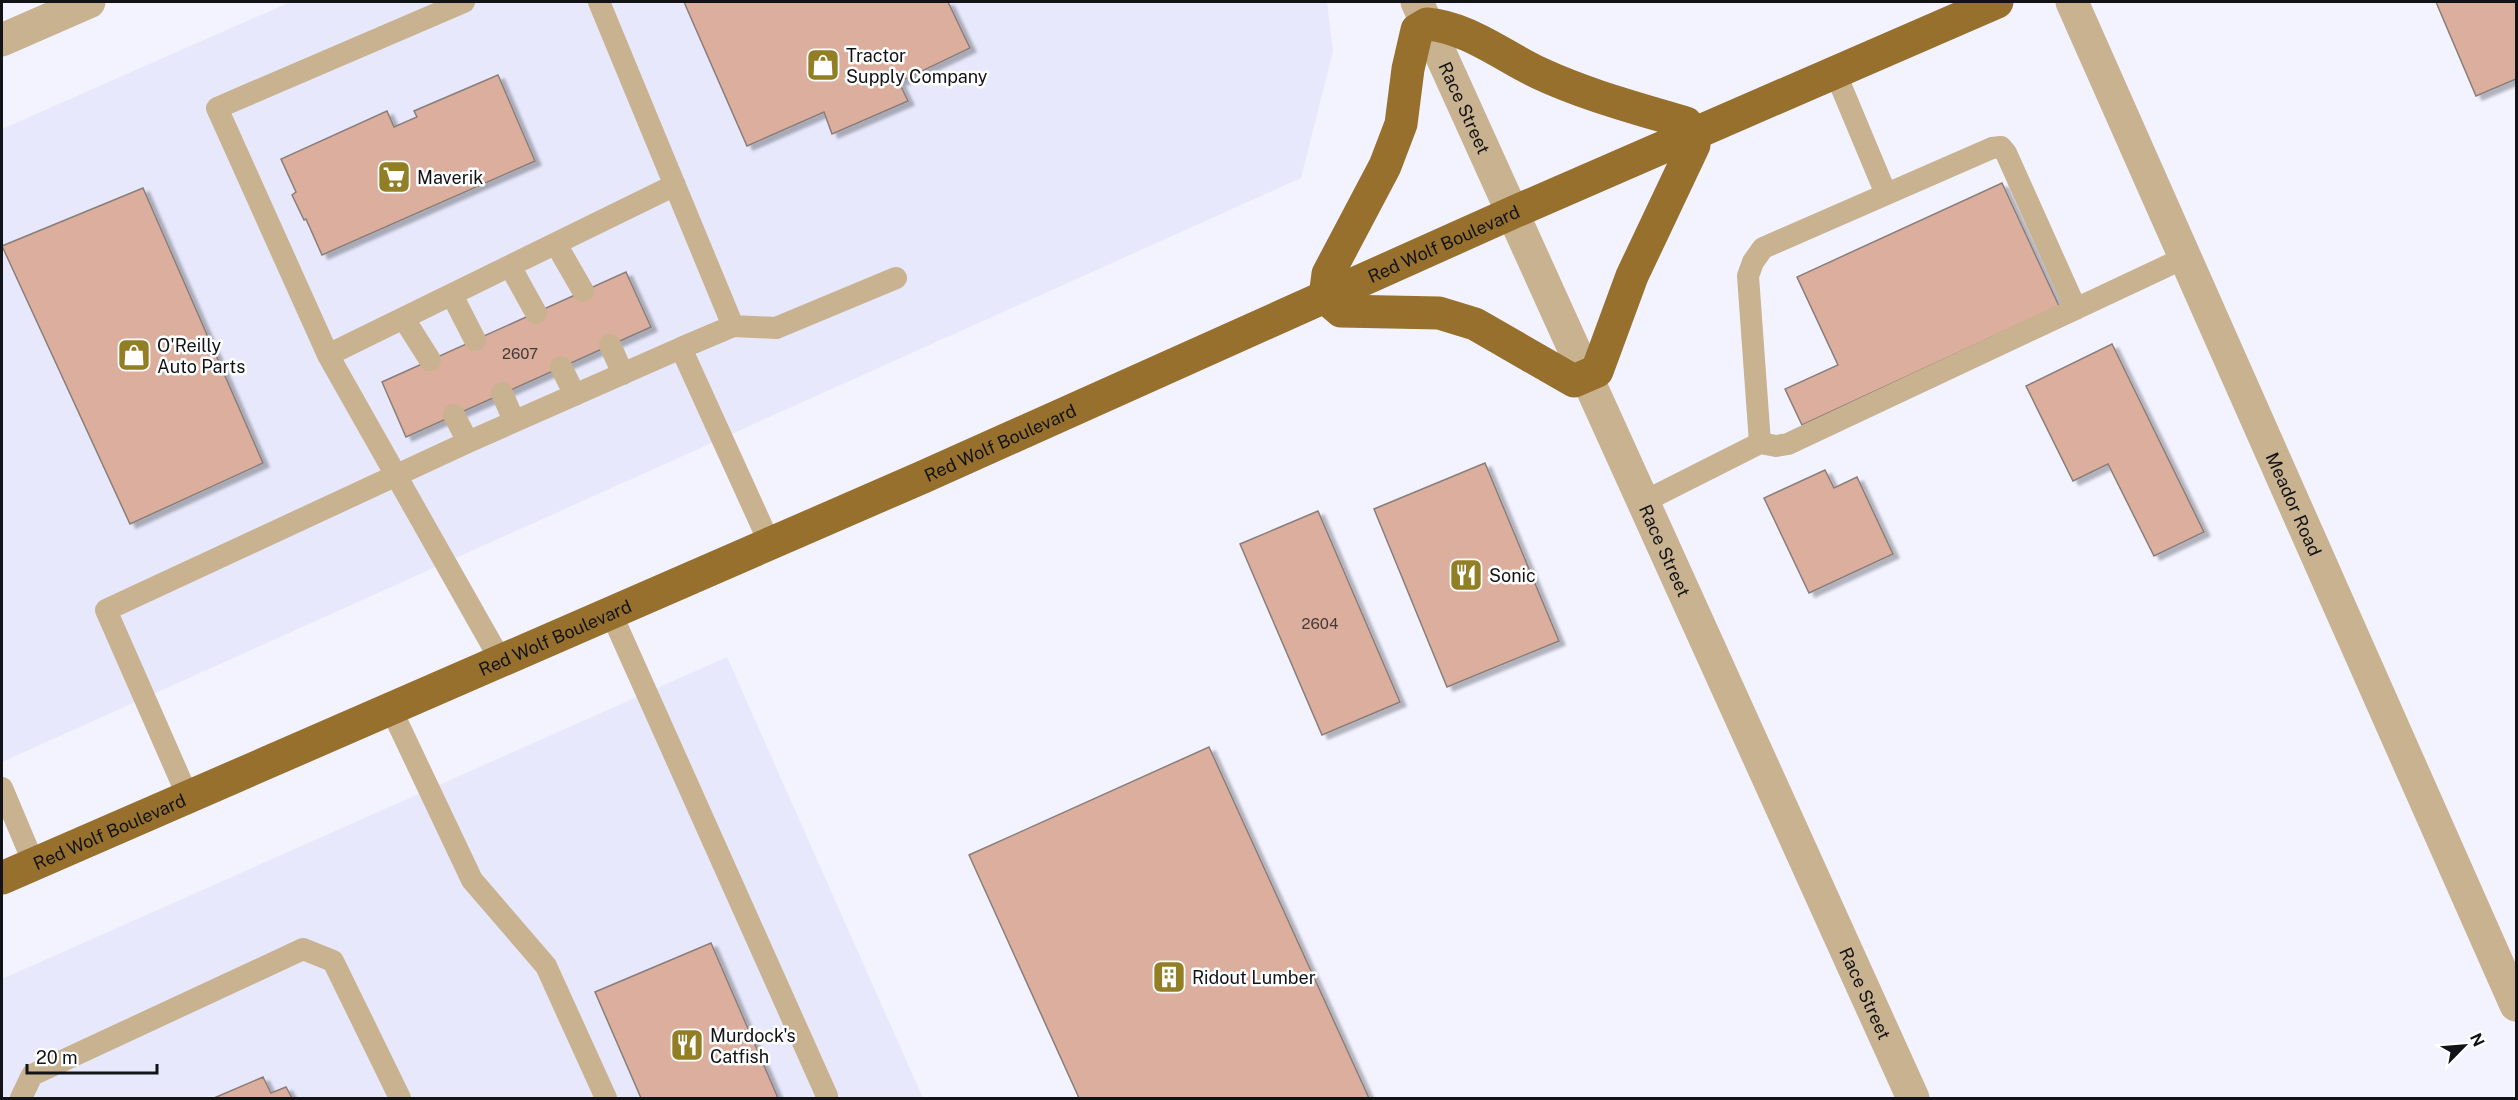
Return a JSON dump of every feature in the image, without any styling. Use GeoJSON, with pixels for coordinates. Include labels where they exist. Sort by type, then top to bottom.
{"type":"FeatureCollection","features":[{"type":"Feature","properties":{"kind":"highway","name":"Red Wolf Boulevard"},"geometry":{"type":"LineString","coordinates":[[2,878],[770,544],[1514,212],[1997,2]]}},
{"type":"Feature","properties":{"kind":"highway"},"geometry":{"type":"LineString","coordinates":[[1422,13],[1539,73],[1595,96],[1686,123],[1694,134],[1694,146],[1632,276],[1597,371],[1587,377],[1574,381],[1475,324],[1440,313],[1341,311],[1325,297],[1328,274],[1385,166],[1401,124],[1408,69],[1422,13]]}},
{"type":"Feature","properties":{"kind":"street"},"geometry":{"type":"LineString","coordinates":[[2,40],[89,2]]}},
{"type":"Feature","properties":{"kind":"street","name":"Meador Road"},"geometry":{"type":"LineString","coordinates":[[2072,2],[2517,1005]]}},
{"type":"Feature","properties":{"kind":"street","name":"Race Street"},"geometry":{"type":"LineString","coordinates":[[1422,13],[1913,1098]]}},
{"type":"Feature","properties":{"kind":"lane"},"geometry":{"type":"LineString","coordinates":[[464,2],[217,108],[328,355],[501,661]]}},
{"type":"Feature","properties":{"kind":"lane"},"geometry":{"type":"LineString","coordinates":[[599,2],[733,326]]}},
{"type":"Feature","properties":{"kind":"lane"},"geometry":{"type":"LineString","coordinates":[[1836,72],[1886,194]]}},
{"type":"Feature","properties":{"kind":"lane"},"geometry":{"type":"LineString","coordinates":[[1760,443],[1748,276],[1753,262],[1763,248],[1992,147],[2001,147],[2006,153],[2076,309]]}},
{"type":"Feature","properties":{"kind":"lane"},"geometry":{"type":"LineString","coordinates":[[328,355],[675,185]]}},
{"type":"Feature","properties":{"kind":"lane"},"geometry":{"type":"LineString","coordinates":[[556,244],[584,291]]}},
{"type":"Feature","properties":{"kind":"lane"},"geometry":{"type":"LineString","coordinates":[[1643,502],[1760,443],[1776,446],[1788,444],[2186,257]]}},
{"type":"Feature","properties":{"kind":"lane"},"geometry":{"type":"LineString","coordinates":[[510,266],[536,313]]}},
{"type":"Feature","properties":{"kind":"lane"},"geometry":{"type":"LineString","coordinates":[[188,797],[106,610],[514,421],[733,326],[776,328],[896,278]]}},
{"type":"Feature","properties":{"kind":"lane"},"geometry":{"type":"LineString","coordinates":[[452,295],[475,340]]}},
{"type":"Feature","properties":{"kind":"lane"},"geometry":{"type":"LineString","coordinates":[[404,319],[430,360]]}},
{"type":"Feature","properties":{"kind":"lane"},"geometry":{"type":"LineString","coordinates":[[610,345],[623,374]]}},
{"type":"Feature","properties":{"kind":"lane"},"geometry":{"type":"LineString","coordinates":[[681,348],[770,544]]}},
{"type":"Feature","properties":{"kind":"lane"},"geometry":{"type":"LineString","coordinates":[[561,367],[575,395]]}},
{"type":"Feature","properties":{"kind":"lane"},"geometry":{"type":"LineString","coordinates":[[502,393],[514,421]]}},
{"type":"Feature","properties":{"kind":"lane"},"geometry":{"type":"LineString","coordinates":[[454,415],[468,442]]}},
{"type":"Feature","properties":{"kind":"lane"},"geometry":{"type":"LineString","coordinates":[[611,613],[826,1098]]}},
{"type":"Feature","properties":{"kind":"lane"},"geometry":{"type":"LineString","coordinates":[[391,709],[472,880],[546,966],[606,1098]]}},
{"type":"Feature","properties":{"kind":"lane"},"geometry":{"type":"LineString","coordinates":[[2,788],[34,864]]}},
{"type":"Feature","properties":{"kind":"lane"},"geometry":{"type":"LineString","coordinates":[[21,1098],[32,1075],[303,949],[333,961],[400,1098]]}},
{"type":"Feature","properties":{"kind":"shaded area"},"geometry":{"type":"Polygon","coordinates":[[[290,2],[1327,2],[1333,51],[1301,178],[2,762],[2,129],[290,2]]]}},
{"type":"Feature","properties":{"kind":"shaded area"},"geometry":{"type":"Polygon","coordinates":[[[727,657],[923,1098],[2,1098],[2,979],[727,657]]]}},
{"type":"Feature","properties":{"kind":"building","name":"Tractor Supply Company"},"geometry":{"type":"Polygon","coordinates":[[[684,2],[948,2],[970,48],[899,82],[908,101],[832,134],[824,112],[747,146],[684,2]]]}},
{"type":"Feature","properties":{"kind":"building"},"geometry":{"type":"Polygon","coordinates":[[[2436,2],[2516,2],[2516,79],[2476,96],[2436,2]]]}},
{"type":"Feature","properties":{"kind":"building","name":"Maverik"},"geometry":{"type":"Polygon","coordinates":[[[498,75],[535,161],[322,255],[292,195],[296,192],[281,159],[387,111],[394,127],[417,117],[414,111],[498,75]]]}},
{"type":"Feature","properties":{"kind":"building"},"geometry":{"type":"Polygon","coordinates":[[[2002,183],[2059,306],[1802,425],[1785,389],[1838,365],[1797,277],[2002,183]]]}},
{"type":"Feature","properties":{"kind":"building","name":"O'Reilly Auto Parts"},"geometry":{"type":"Polygon","coordinates":[[[143,188],[263,463],[130,524],[2,246],[143,188]]]}},
{"type":"Feature","properties":{"kind":"building"},"geometry":{"type":"Polygon","coordinates":[[[626,272],[651,327],[406,437],[382,382],[626,272]]]}},
{"type":"Feature","properties":{"kind":"building"},"geometry":{"type":"Polygon","coordinates":[[[2112,344],[2204,532],[2154,556],[2108,464],[2073,481],[2026,386],[2112,344]]]}},
{"type":"Feature","properties":{"kind":"building","name":"Sonic"},"geometry":{"type":"Polygon","coordinates":[[[1485,463],[1559,641],[1447,687],[1374,509],[1485,463]]]}},
{"type":"Feature","properties":{"kind":"building"},"geometry":{"type":"Polygon","coordinates":[[[1825,470],[1834,488],[1857,477],[1893,554],[1809,593],[1764,498],[1825,470]]]}},
{"type":"Feature","properties":{"kind":"building"},"geometry":{"type":"Polygon","coordinates":[[[1318,511],[1400,702],[1322,735],[1240,544],[1318,511]]]}},
{"type":"Feature","properties":{"kind":"building","name":"Ridout Lumber"},"geometry":{"type":"Polygon","coordinates":[[[1209,747],[1369,1098],[1079,1098],[969,855],[1209,747]]]}},
{"type":"Feature","properties":{"kind":"building","name":"Murdock's Catfish"},"geometry":{"type":"Polygon","coordinates":[[[711,943],[778,1098],[641,1098],[595,992],[711,943]]]}},
{"type":"Feature","properties":{"kind":"building"},"geometry":{"type":"Polygon","coordinates":[[[263,1077],[271,1093],[286,1087],[292,1098],[214,1098],[263,1077]]]}},
{"type":"Feature","properties":{"kind":"place","name":"Tractor Supply Company"},"geometry":{"type":"Point","coordinates":[823,65]}},
{"type":"Feature","properties":{"kind":"place","name":"Maverik"},"geometry":{"type":"Point","coordinates":[394,177]}},
{"type":"Feature","properties":{"kind":"place","name":"O'Reilly Auto Parts"},"geometry":{"type":"Point","coordinates":[134,355]}},
{"type":"Feature","properties":{"kind":"place","name":"Sonic"},"geometry":{"type":"Point","coordinates":[1466,575]}},
{"type":"Feature","properties":{"kind":"place","name":"Ridout Lumber"},"geometry":{"type":"Point","coordinates":[1169,977]}},
{"type":"Feature","properties":{"kind":"place","name":"Murdock's Catfish"},"geometry":{"type":"Point","coordinates":[687,1045]}}]}
